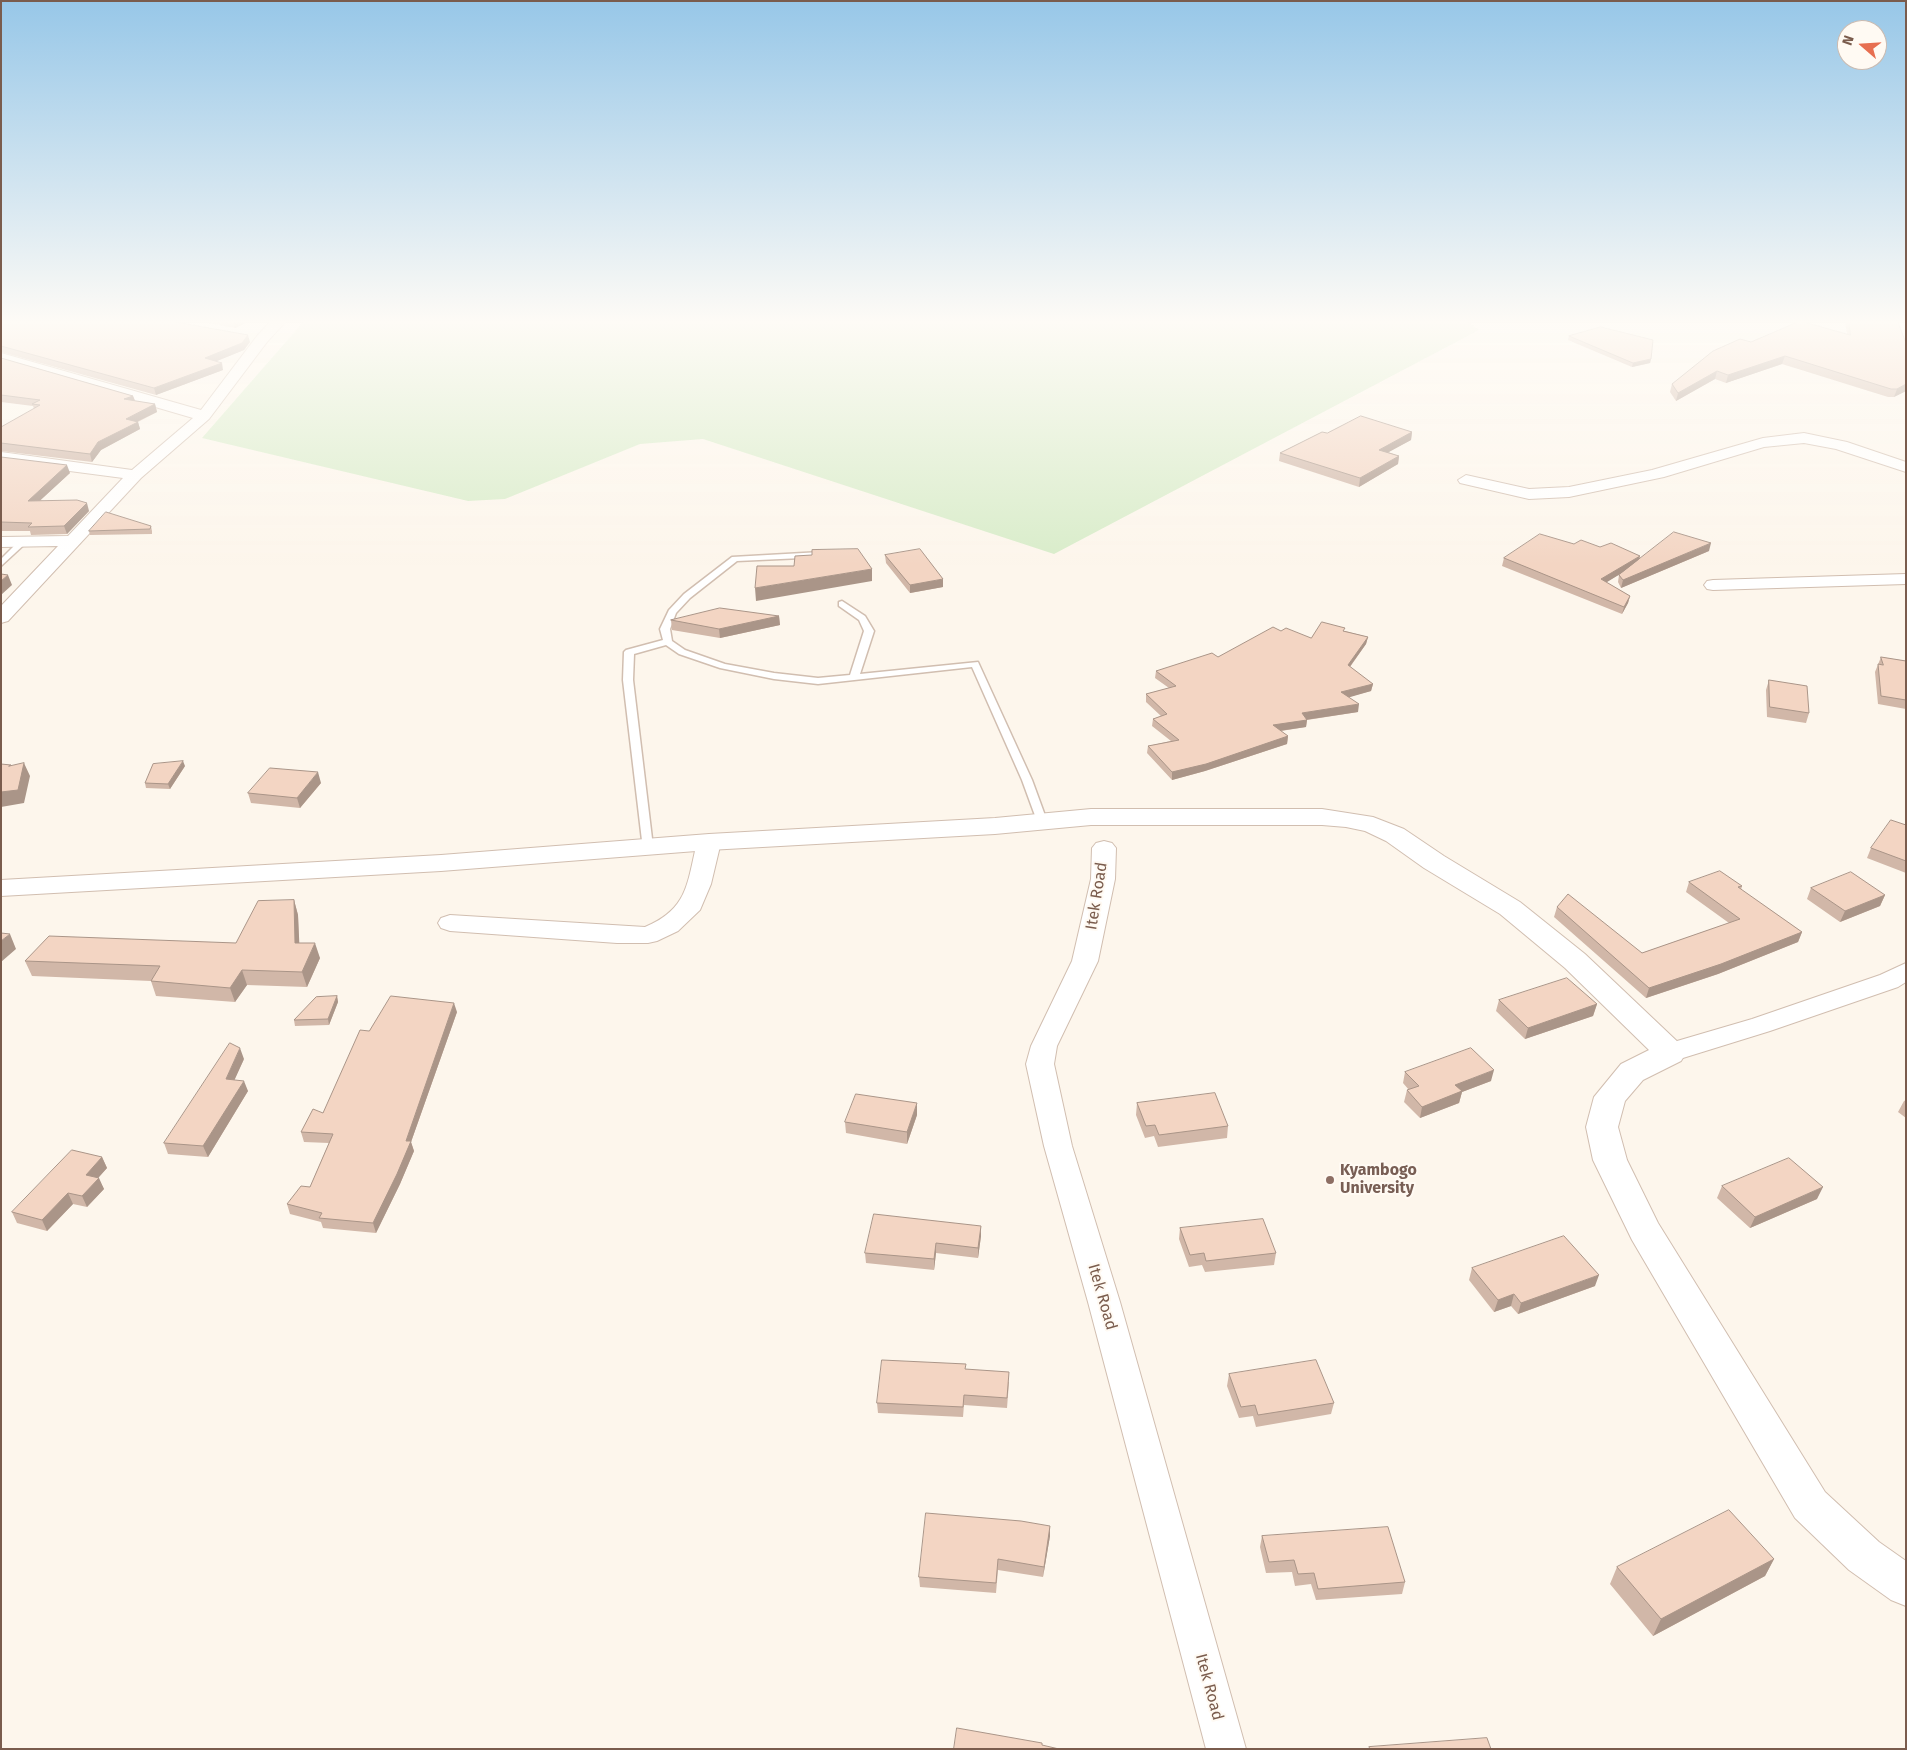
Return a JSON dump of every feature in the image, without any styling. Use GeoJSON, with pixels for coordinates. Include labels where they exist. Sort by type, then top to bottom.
{"type":"FeatureCollection","features":[{"type":"Feature","properties":{"kind":"street"},"geometry":{"type":"LineString","coordinates":[[155,402],[204,416]]}},
{"type":"Feature","properties":{"kind":"street"},"geometry":{"type":"LineString","coordinates":[[1,617],[135,475],[204,416],[215,402]]}},
{"type":"Feature","properties":{"kind":"street"},"geometry":{"type":"LineString","coordinates":[[1466,480],[1527,494],[1568,490],[1625,480],[1698,463],[1743,447],[1793,438],[1820,441],[1906,468]]}},
{"type":"Feature","properties":{"kind":"street"},"geometry":{"type":"LineString","coordinates":[[1,457],[88,467],[135,475]]}},
{"type":"Feature","properties":{"kind":"street"},"geometry":{"type":"LineString","coordinates":[[1,542],[71,541]]}},
{"type":"Feature","properties":{"kind":"street"},"geometry":{"type":"LineString","coordinates":[[1714,585],[1906,578]]}},
{"type":"Feature","properties":{"kind":"street"},"geometry":{"type":"LineString","coordinates":[[1,888],[441,863],[709,842],[995,826],[1091,818],[1322,817],[1373,825],[1395,835],[1434,862],[1510,908],[1575,961],[1670,1053]]}},
{"type":"Feature","properties":{"kind":"street"},"geometry":{"type":"LineString","coordinates":[[450,923],[617,935],[648,934],[669,926],[688,910],[699,884],[709,842]]}},
{"type":"Feature","properties":{"kind":"street","name":"Itek Road"},"geometry":{"type":"LineString","coordinates":[[1104,848],[1103,879],[1085,961],[1051,1030],[1040,1064],[1058,1146],[1104,1302],[1226,1749]]}},
{"type":"Feature","properties":{"kind":"street"},"geometry":{"type":"LineString","coordinates":[[1906,971],[1889,981],[1761,1025],[1670,1053],[1632,1072],[1610,1098],[1602,1127],[1610,1160],[1644,1230],[1751,1404],[1810,1505],[1864,1556],[1906,1586]]}},
{"type":"Feature","properties":{"kind":"lane"},"geometry":{"type":"LineString","coordinates":[[1,564],[23,542]]}},
{"type":"Feature","properties":{"kind":"lane"},"geometry":{"type":"LineString","coordinates":[[821,555],[735,559],[687,596],[672,612],[665,628],[668,642],[682,652],[723,666],[774,676],[818,680],[975,664],[1027,780],[1042,821]]}},
{"type":"Feature","properties":{"kind":"lane"},"geometry":{"type":"LineString","coordinates":[[842,604],[859,614],[868,624],[870,631],[854,677]]}},
{"type":"Feature","properties":{"kind":"lane"},"geometry":{"type":"LineString","coordinates":[[647,847],[628,680],[629,652],[668,642]]}},
{"type":"Feature","properties":{"kind":"green space"},"geometry":{"type":"Polygon","coordinates":[[[234,402],[1343,402],[1054,554],[703,439],[640,444],[505,499],[468,501],[202,438],[234,402]]]}},
{"type":"Feature","properties":{"kind":"building"},"geometry":{"type":"Polygon","coordinates":[[[37,402],[141,402],[155,404],[126,419],[138,422],[98,442],[90,454],[1,443],[1,427],[40,405],[32,404],[37,402]]]}},
{"type":"Feature","properties":{"kind":"building"},"geometry":{"type":"Polygon","coordinates":[[[1361,416],[1412,432],[1379,450],[1399,456],[1360,478],[1280,453],[1322,432],[1327,433],[1361,416]]]}},
{"type":"Feature","properties":{"kind":"building"},"geometry":{"type":"Polygon","coordinates":[[[1,457],[67,465],[28,501],[77,500],[87,503],[64,526],[28,527],[32,523],[1,522],[1,457]]]}},
{"type":"Feature","properties":{"kind":"building"},"geometry":{"type":"Polygon","coordinates":[[[106,512],[151,526],[150,529],[89,531],[106,512]]]}},
{"type":"Feature","properties":{"kind":"building"},"geometry":{"type":"Polygon","coordinates":[[[1674,532],[1711,543],[1623,580],[1619,575],[1674,532]]]}},
{"type":"Feature","properties":{"kind":"building"},"geometry":{"type":"Polygon","coordinates":[[[1540,534],[1574,544],[1581,540],[1600,547],[1611,543],[1640,556],[1601,579],[1630,596],[1624,607],[1504,558],[1540,534]]]}},
{"type":"Feature","properties":{"kind":"building"},"geometry":{"type":"Polygon","coordinates":[[[858,549],[872,569],[755,588],[757,566],[794,566],[795,556],[812,555],[812,550],[858,549]]]}},
{"type":"Feature","properties":{"kind":"building"},"geometry":{"type":"Polygon","coordinates":[[[920,549],[943,579],[910,585],[885,555],[920,549]]]}},
{"type":"Feature","properties":{"kind":"building"},"geometry":{"type":"Polygon","coordinates":[[[1,574],[8,575],[1,581],[1,574]]]}},
{"type":"Feature","properties":{"kind":"building"},"geometry":{"type":"Polygon","coordinates":[[[720,608],[779,616],[719,629],[671,620],[720,608]]]}},
{"type":"Feature","properties":{"kind":"building"},"geometry":{"type":"Polygon","coordinates":[[[1322,622],[1345,628],[1343,631],[1368,637],[1348,665],[1373,684],[1341,692],[1359,704],[1302,713],[1307,720],[1273,725],[1288,736],[1206,764],[1172,772],[1148,746],[1179,740],[1153,719],[1167,714],[1146,694],[1176,686],[1156,671],[1212,653],[1218,657],[1273,627],[1281,631],[1286,628],[1311,638],[1322,622]]]}},
{"type":"Feature","properties":{"kind":"building"},"geometry":{"type":"Polygon","coordinates":[[[1881,657],[1906,661],[1906,700],[1881,696],[1878,664],[1883,665],[1881,657]]]}},
{"type":"Feature","properties":{"kind":"building"},"geometry":{"type":"Polygon","coordinates":[[[1769,680],[1807,686],[1809,713],[1770,707],[1769,680]]]}},
{"type":"Feature","properties":{"kind":"building"},"geometry":{"type":"Polygon","coordinates":[[[183,761],[168,784],[145,783],[153,764],[183,761]]]}},
{"type":"Feature","properties":{"kind":"building"},"geometry":{"type":"Polygon","coordinates":[[[24,763],[18,790],[1,792],[1,764],[11,765],[9,766],[24,763]]]}},
{"type":"Feature","properties":{"kind":"building"},"geometry":{"type":"Polygon","coordinates":[[[270,768],[318,772],[297,798],[248,793],[270,768]]]}},
{"type":"Feature","properties":{"kind":"building"},"geometry":{"type":"Polygon","coordinates":[[[1891,820],[1906,825],[1906,861],[1871,848],[1891,820]]]}},
{"type":"Feature","properties":{"kind":"building"},"geometry":{"type":"Polygon","coordinates":[[[1720,871],[1742,886],[1738,887],[1802,932],[1721,964],[1649,988],[1557,907],[1568,894],[1642,953],[1740,919],[1689,882],[1720,871]]]}},
{"type":"Feature","properties":{"kind":"building"},"geometry":{"type":"Polygon","coordinates":[[[1851,872],[1885,895],[1845,911],[1811,888],[1851,872]]]}},
{"type":"Feature","properties":{"kind":"building"},"geometry":{"type":"Polygon","coordinates":[[[294,900],[295,943],[315,943],[302,972],[242,970],[230,988],[151,981],[160,966],[25,961],[49,936],[236,943],[258,901],[294,900]]]}},
{"type":"Feature","properties":{"kind":"building"},"geometry":{"type":"Polygon","coordinates":[[[1,933],[10,934],[1,941],[1,933]]]}},
{"type":"Feature","properties":{"kind":"building"},"geometry":{"type":"Polygon","coordinates":[[[1567,978],[1597,1004],[1528,1028],[1499,1000],[1567,978]]]}},
{"type":"Feature","properties":{"kind":"building"},"geometry":{"type":"Polygon","coordinates":[[[337,996],[328,1019],[294,1020],[316,997],[337,996]]]}},
{"type":"Feature","properties":{"kind":"building"},"geometry":{"type":"Polygon","coordinates":[[[391,996],[454,1003],[406,1141],[411,1141],[373,1223],[319,1218],[322,1213],[287,1204],[301,1186],[310,1187],[333,1134],[301,1132],[313,1109],[323,1113],[360,1030],[369,1031],[391,996]]]}},
{"type":"Feature","properties":{"kind":"building"},"geometry":{"type":"Polygon","coordinates":[[[230,1043],[240,1048],[226,1079],[244,1081],[203,1146],[164,1143],[230,1043]]]}},
{"type":"Feature","properties":{"kind":"building"},"geometry":{"type":"Polygon","coordinates":[[[1471,1048],[1494,1070],[1455,1085],[1462,1091],[1422,1107],[1407,1090],[1419,1086],[1405,1072],[1471,1048]]]}},
{"type":"Feature","properties":{"kind":"building"},"geometry":{"type":"Polygon","coordinates":[[[1215,1093],[1228,1126],[1159,1135],[1155,1125],[1146,1126],[1137,1103],[1215,1093]]]}},
{"type":"Feature","properties":{"kind":"building"},"geometry":{"type":"Polygon","coordinates":[[[856,1094],[917,1103],[907,1132],[845,1122],[856,1094]]]}},
{"type":"Feature","properties":{"kind":"building"},"geometry":{"type":"Polygon","coordinates":[[[72,1150],[102,1157],[86,1175],[99,1178],[82,1196],[68,1193],[42,1220],[12,1212],[72,1150]]]}},
{"type":"Feature","properties":{"kind":"building"},"geometry":{"type":"Polygon","coordinates":[[[1789,1158],[1823,1187],[1755,1217],[1722,1186],[1789,1158]]]}},
{"type":"Feature","properties":{"kind":"building"},"geometry":{"type":"Polygon","coordinates":[[[874,1214],[981,1226],[978,1248],[936,1243],[934,1259],[865,1253],[874,1214]]]}},
{"type":"Feature","properties":{"kind":"building"},"geometry":{"type":"Polygon","coordinates":[[[1263,1219],[1276,1253],[1206,1261],[1204,1253],[1190,1255],[1180,1228],[1263,1219]]]}},
{"type":"Feature","properties":{"kind":"building"},"geometry":{"type":"Polygon","coordinates":[[[1564,1236],[1599,1275],[1521,1303],[1514,1294],[1498,1300],[1472,1268],[1564,1236]]]}},
{"type":"Feature","properties":{"kind":"building"},"geometry":{"type":"Polygon","coordinates":[[[882,1360],[966,1364],[965,1369],[1009,1372],[1007,1398],[964,1395],[963,1407],[877,1403],[882,1360]]]}},
{"type":"Feature","properties":{"kind":"building"},"geometry":{"type":"Polygon","coordinates":[[[1316,1360],[1334,1403],[1258,1415],[1255,1405],[1241,1407],[1229,1374],[1316,1360]]]}},
{"type":"Feature","properties":{"kind":"building"},"geometry":{"type":"Polygon","coordinates":[[[1729,1510],[1774,1559],[1661,1619],[1617,1567],[1729,1510]]]}},
{"type":"Feature","properties":{"kind":"building"},"geometry":{"type":"Polygon","coordinates":[[[926,1513],[1021,1521],[1050,1526],[1044,1567],[998,1559],[996,1583],[919,1577],[926,1513]]]}},
{"type":"Feature","properties":{"kind":"building"},"geometry":{"type":"Polygon","coordinates":[[[1388,1527],[1405,1582],[1318,1589],[1314,1573],[1298,1574],[1294,1560],[1269,1562],[1262,1536],[1388,1527]]]}},
{"type":"Feature","properties":{"kind":"building"},"geometry":{"type":"Polygon","coordinates":[[[957,1728],[1042,1743],[1042,1745],[1059,1749],[954,1749],[957,1728]]]}},
{"type":"Feature","properties":{"kind":"building"},"geometry":{"type":"Polygon","coordinates":[[[1487,1738],[1491,1749],[1370,1749],[1369,1747],[1487,1738]]]}},
{"type":"Feature","properties":{"kind":"place","name":"Kyambogo University"},"geometry":{"type":"Point","coordinates":[1330,1180]}}]}
